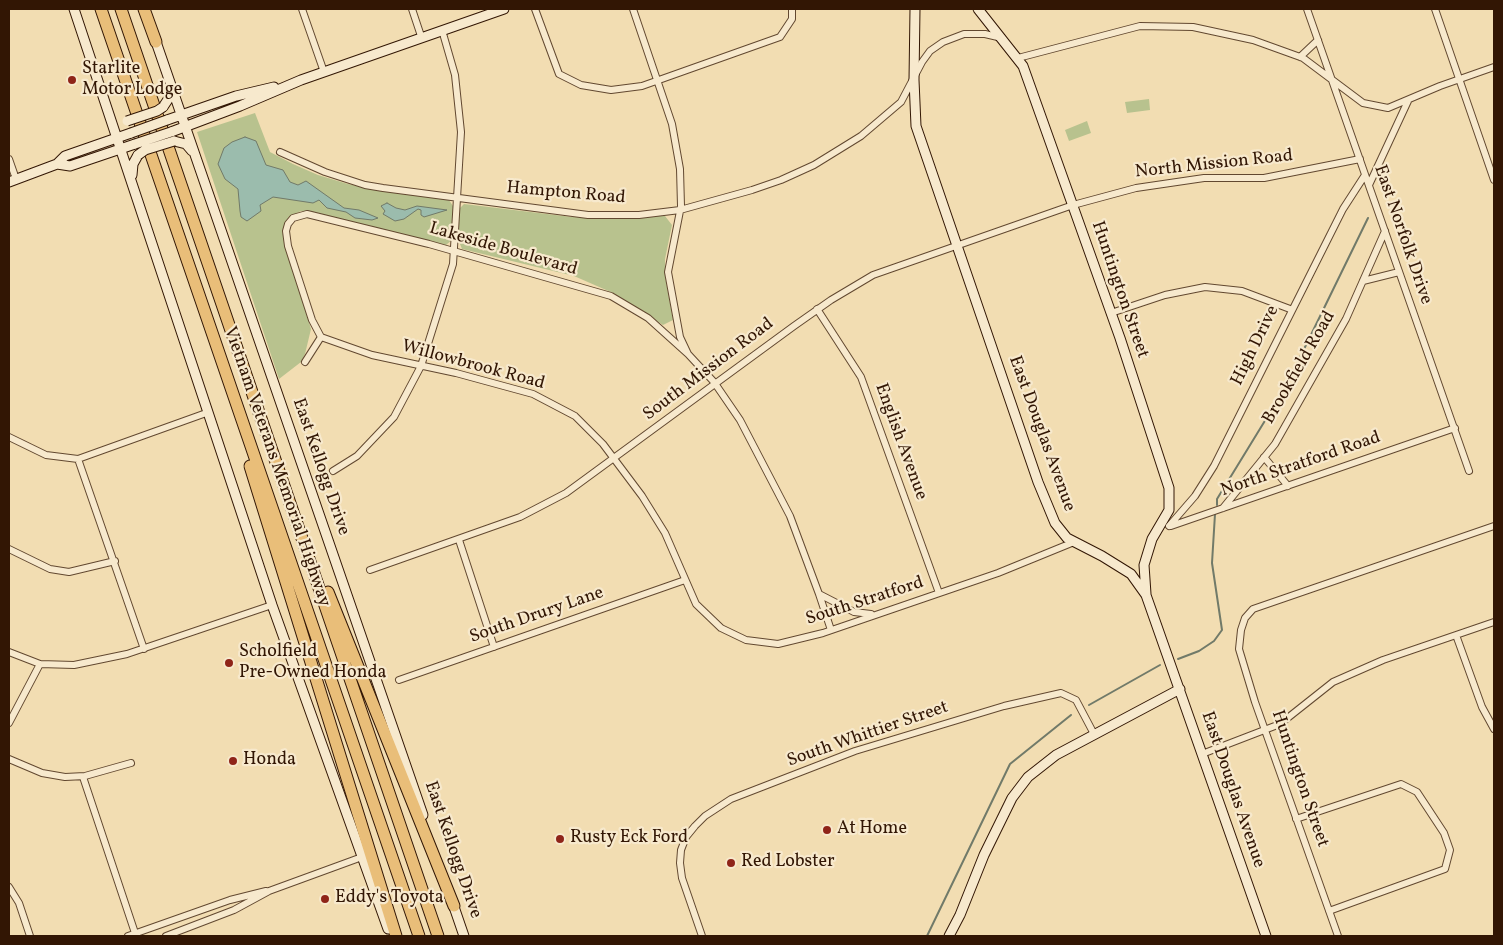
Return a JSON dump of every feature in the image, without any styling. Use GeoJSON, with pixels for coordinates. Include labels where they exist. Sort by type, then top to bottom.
{"type":"FeatureCollection","features":[{"type":"Feature","properties":{"kind":"highway","name":"Vietnam Veterans Memorial Highway"},"geometry":{"type":"LineString","coordinates":[[101,9],[419,936]]}},
{"type":"Feature","properties":{"kind":"highway","name":"Vietnam Veterans Memorial Highway"},"geometry":{"type":"LineString","coordinates":[[121,9],[263,429],[438,936]]}},
{"type":"Feature","properties":{"kind":"highway"},"geometry":{"type":"LineString","coordinates":[[145,9],[156,42]]}},
{"type":"Feature","properties":{"kind":"highway"},"geometry":{"type":"LineString","coordinates":[[202,308],[319,692],[396,936]]}},
{"type":"Feature","properties":{"kind":"highway"},"geometry":{"type":"LineString","coordinates":[[263,429],[454,906]]}},
{"type":"Feature","properties":{"kind":"main road"},"geometry":{"type":"LineString","coordinates":[[74,9],[122,148],[272,605],[391,936]]}},
{"type":"Feature","properties":{"kind":"main road"},"geometry":{"type":"LineString","coordinates":[[131,178],[132,164],[138,155],[186,128],[301,80],[422,36],[504,9]]}},
{"type":"Feature","properties":{"kind":"main road","name":"East Douglas Avenue"},"geometry":{"type":"LineString","coordinates":[[915,9],[914,80],[916,126],[1038,482],[1055,523],[1067,538],[1131,574],[1146,594],[1266,936]]}},
{"type":"Feature","properties":{"kind":"main road","name":"Huntington Street"},"geometry":{"type":"LineString","coordinates":[[978,9],[1024,66],[1111,313],[1169,488],[1169,510],[1152,539],[1144,565],[1146,594]]}},
{"type":"Feature","properties":{"kind":"main road","name":"East Kellogg Drive"},"geometry":{"type":"LineString","coordinates":[[156,42],[464,936]]}},
{"type":"Feature","properties":{"kind":"main road"},"geometry":{"type":"LineString","coordinates":[[12,180],[57,164],[65,156],[118,136],[182,116],[236,96],[301,80]]}},
{"type":"Feature","properties":{"kind":"main road"},"geometry":{"type":"LineString","coordinates":[[108,107],[115,116],[127,120],[157,111],[163,107],[169,98],[170,83]]}},
{"type":"Feature","properties":{"kind":"main road"},"geometry":{"type":"LineString","coordinates":[[57,164],[70,166],[135,144],[173,137],[186,144],[194,153]]}},
{"type":"Feature","properties":{"kind":"main road"},"geometry":{"type":"LineString","coordinates":[[949,936],[960,915],[984,855],[1012,798],[1028,777],[1049,760],[1180,689]]}},
{"type":"Feature","properties":{"kind":"street"},"geometry":{"type":"LineString","coordinates":[[302,9],[324,72]]}},
{"type":"Feature","properties":{"kind":"street"},"geometry":{"type":"LineString","coordinates":[[412,9],[422,36]]}},
{"type":"Feature","properties":{"kind":"street"},"geometry":{"type":"LineString","coordinates":[[536,9],[559,74],[581,85],[611,90],[642,86],[780,38],[792,19],[792,9]]}},
{"type":"Feature","properties":{"kind":"street"},"geometry":{"type":"LineString","coordinates":[[633,9],[672,124],[680,169],[680,210],[668,272],[680,337],[688,354],[715,384],[740,420],[790,516],[831,630]]}},
{"type":"Feature","properties":{"kind":"street","name":"East Norfolk Drive"},"geometry":{"type":"LineString","coordinates":[[1308,9],[1469,471]]}},
{"type":"Feature","properties":{"kind":"street"},"geometry":{"type":"LineString","coordinates":[[1435,9],[1493,176]]}},
{"type":"Feature","properties":{"kind":"street"},"geometry":{"type":"LineString","coordinates":[[1018,58],[1140,26],[1193,27],[1254,40],[1300,57],[1363,103],[1388,108],[1459,78],[1494,67]]}},
{"type":"Feature","properties":{"kind":"street"},"geometry":{"type":"LineString","coordinates":[[333,471],[357,456],[394,417],[421,366],[444,300],[453,264],[460,132],[455,75],[442,30]]}},
{"type":"Feature","properties":{"kind":"street","name":"Hampton Road"},"geometry":{"type":"LineString","coordinates":[[280,152],[325,172],[365,185],[456,199],[588,215],[639,214],[680,210],[752,190],[814,165],[861,136],[901,102],[922,62],[930,51],[942,42],[964,34],[984,34],[1003,39]]}},
{"type":"Feature","properties":{"kind":"street"},"geometry":{"type":"LineString","coordinates":[[1300,57],[1318,40]]}},
{"type":"Feature","properties":{"kind":"street"},"geometry":{"type":"LineString","coordinates":[[1369,185],[1408,101]]}},
{"type":"Feature","properties":{"kind":"street"},"geometry":{"type":"LineString","coordinates":[[9,159],[12,180]]}},
{"type":"Feature","properties":{"kind":"street","name":"North Mission Road"},"geometry":{"type":"LineString","coordinates":[[1073,205],[1136,188],[1204,178],[1264,178],[1360,159]]}},
{"type":"Feature","properties":{"kind":"street","name":"High Drive"},"geometry":{"type":"LineString","coordinates":[[1169,526],[1195,496],[1214,466],[1290,309],[1343,209],[1366,175]]}},
{"type":"Feature","properties":{"kind":"street","name":"South Mission Road"},"geometry":{"type":"LineString","coordinates":[[370,570],[520,517],[566,493],[817,309],[873,275],[1073,205]]}},
{"type":"Feature","properties":{"kind":"street","name":"Lakeside Boulevard"},"geometry":{"type":"LineString","coordinates":[[320,337],[312,320],[288,246],[286,231],[293,218],[306,214],[454,252],[611,296],[648,318],[688,354]]}},
{"type":"Feature","properties":{"kind":"street","name":"Brookfield Road"},"geometry":{"type":"LineString","coordinates":[[1222,508],[1274,444],[1346,320],[1385,231]]}},
{"type":"Feature","properties":{"kind":"street"},"geometry":{"type":"LineString","coordinates":[[1364,281],[1399,272]]}},
{"type":"Feature","properties":{"kind":"street"},"geometry":{"type":"LineString","coordinates":[[1111,313],[1165,295],[1205,287],[1242,291],[1290,309]]}},
{"type":"Feature","properties":{"kind":"street","name":"English Avenue"},"geometry":{"type":"LineString","coordinates":[[817,309],[860,377],[939,594]]}},
{"type":"Feature","properties":{"kind":"street"},"geometry":{"type":"LineString","coordinates":[[305,362],[320,337]]}},
{"type":"Feature","properties":{"kind":"street","name":"Willowbrook Road"},"geometry":{"type":"LineString","coordinates":[[320,337],[372,355],[533,394],[575,416],[614,458],[642,496],[665,533],[685,580]]}},
{"type":"Feature","properties":{"kind":"street"},"geometry":{"type":"LineString","coordinates":[[9,437],[46,455],[78,459],[209,412]]}},
{"type":"Feature","properties":{"kind":"street","name":"North Stratford Road"},"geometry":{"type":"LineString","coordinates":[[1158,530],[1455,428]]}},
{"type":"Feature","properties":{"kind":"street"},"geometry":{"type":"LineString","coordinates":[[1264,457],[1288,486]]}},
{"type":"Feature","properties":{"kind":"street"},"geometry":{"type":"LineString","coordinates":[[78,459],[144,649]]}},
{"type":"Feature","properties":{"kind":"street","name":"Huntington Street"},"geometry":{"type":"LineString","coordinates":[[1338,936],[1265,730],[1239,649],[1241,630],[1245,618],[1253,609],[1494,526]]}},
{"type":"Feature","properties":{"kind":"street"},"geometry":{"type":"LineString","coordinates":[[459,540],[494,646]]}},
{"type":"Feature","properties":{"kind":"street","name":"South Stratford"},"geometry":{"type":"LineString","coordinates":[[685,580],[696,604],[712,621],[746,640],[778,644],[831,630],[939,594],[998,573],[1074,542]]}},
{"type":"Feature","properties":{"kind":"street"},"geometry":{"type":"LineString","coordinates":[[9,549],[50,569],[69,572],[114,561]]}},
{"type":"Feature","properties":{"kind":"street","name":"South Drury Lane"},"geometry":{"type":"LineString","coordinates":[[399,680],[685,580]]}},
{"type":"Feature","properties":{"kind":"street"},"geometry":{"type":"LineString","coordinates":[[819,594],[854,612],[875,614]]}},
{"type":"Feature","properties":{"kind":"street"},"geometry":{"type":"LineString","coordinates":[[9,652],[40,664],[74,665],[144,649],[272,605]]}},
{"type":"Feature","properties":{"kind":"street"},"geometry":{"type":"LineString","coordinates":[[1202,754],[1280,724],[1333,682],[1383,660],[1494,622]]}},
{"type":"Feature","properties":{"kind":"street"},"geometry":{"type":"LineString","coordinates":[[1456,635],[1482,707],[1494,729]]}},
{"type":"Feature","properties":{"kind":"street"},"geometry":{"type":"LineString","coordinates":[[9,723],[40,664]]}},
{"type":"Feature","properties":{"kind":"street","name":"South Whittier Street"},"geometry":{"type":"LineString","coordinates":[[702,936],[682,878],[680,857],[686,838],[705,816],[722,804],[858,751],[1004,706],[1061,693],[1076,700],[1094,734]]}},
{"type":"Feature","properties":{"kind":"street"},"geometry":{"type":"LineString","coordinates":[[9,758],[42,774],[83,777],[131,763]]}},
{"type":"Feature","properties":{"kind":"street"},"geometry":{"type":"LineString","coordinates":[[83,777],[133,935],[230,900],[269,891],[362,857]]}},
{"type":"Feature","properties":{"kind":"street"},"geometry":{"type":"LineString","coordinates":[[1296,819],[1401,784],[1417,792],[1444,833],[1450,850],[1445,868],[1329,911]]}},
{"type":"Feature","properties":{"kind":"street"},"geometry":{"type":"LineString","coordinates":[[9,887],[19,903],[30,936]]}},
{"type":"Feature","properties":{"kind":"street"},"geometry":{"type":"LineString","coordinates":[[166,936],[234,910],[269,891]]}},
{"type":"Feature","properties":{"kind":"street"},"geometry":{"type":"LineString","coordinates":[[230,900],[234,910]]}},
{"type":"Feature","properties":{"kind":"green space"},"geometry":{"type":"Polygon","coordinates":[[[1149,99],[1150,110],[1127,113],[1125,102],[1149,99]]]}},
{"type":"Feature","properties":{"kind":"green space"},"geometry":{"type":"Polygon","coordinates":[[[255,113],[270,152],[293,164],[318,175],[348,184],[449,200],[453,206],[452,240],[446,245],[308,211],[301,211],[289,217],[282,231],[311,329],[305,354],[301,362],[279,379],[197,132],[255,113]]]}},
{"type":"Feature","properties":{"kind":"green space"},"geometry":{"type":"Polygon","coordinates":[[[1087,121],[1091,133],[1069,141],[1065,130],[1087,121]]]}},
{"type":"Feature","properties":{"kind":"green space"},"geometry":{"type":"Polygon","coordinates":[[[464,204],[572,217],[629,218],[660,214],[665,216],[672,225],[665,259],[665,276],[673,320],[663,325],[613,293],[574,276],[462,249],[458,239],[459,209],[464,204]]]}},
{"type":"Feature","properties":{"kind":"shaded area"},"geometry":{"type":"Polygon","coordinates":[[[245,137],[256,141],[266,165],[283,170],[290,182],[298,185],[306,181],[344,208],[359,210],[378,218],[372,220],[355,218],[346,212],[327,208],[319,200],[313,203],[273,197],[260,205],[261,211],[247,221],[241,217],[238,189],[225,179],[218,164],[224,148],[232,142],[245,137]]]}},
{"type":"Feature","properties":{"kind":"shaded area"},"geometry":{"type":"Polygon","coordinates":[[[387,203],[405,210],[417,206],[447,210],[424,217],[421,215],[421,210],[418,209],[404,219],[395,221],[383,214],[385,211],[381,206],[387,203]]]}},
{"type":"Feature","properties":{"kind":"waterway"},"geometry":{"type":"LineString","coordinates":[[1217,505],[1217,499],[1285,388],[1368,218]]}},
{"type":"Feature","properties":{"kind":"waterway"},"geometry":{"type":"LineString","coordinates":[[1178,659],[1199,651],[1214,641],[1222,630],[1212,563],[1215,514]]}},
{"type":"Feature","properties":{"kind":"waterway"},"geometry":{"type":"LineString","coordinates":[[1089,705],[1160,665]]}},
{"type":"Feature","properties":{"kind":"waterway"},"geometry":{"type":"LineString","coordinates":[[927,936],[1010,764],[1071,715]]}},
{"type":"Feature","properties":{"kind":"place","name":"Starlite Motor Lodge"},"geometry":{"type":"Point","coordinates":[72,80]}},
{"type":"Feature","properties":{"kind":"place","name":"Scholfield Pre-Owned Honda"},"geometry":{"type":"Point","coordinates":[229,663]}},
{"type":"Feature","properties":{"kind":"place","name":"Honda"},"geometry":{"type":"Point","coordinates":[233,761]}},
{"type":"Feature","properties":{"kind":"place","name":"At Home"},"geometry":{"type":"Point","coordinates":[827,830]}},
{"type":"Feature","properties":{"kind":"place","name":"Rusty Eck Ford"},"geometry":{"type":"Point","coordinates":[560,839]}},
{"type":"Feature","properties":{"kind":"place","name":"Red Lobster"},"geometry":{"type":"Point","coordinates":[731,863]}},
{"type":"Feature","properties":{"kind":"place","name":"Eddy's Toyota"},"geometry":{"type":"Point","coordinates":[325,899]}}]}
